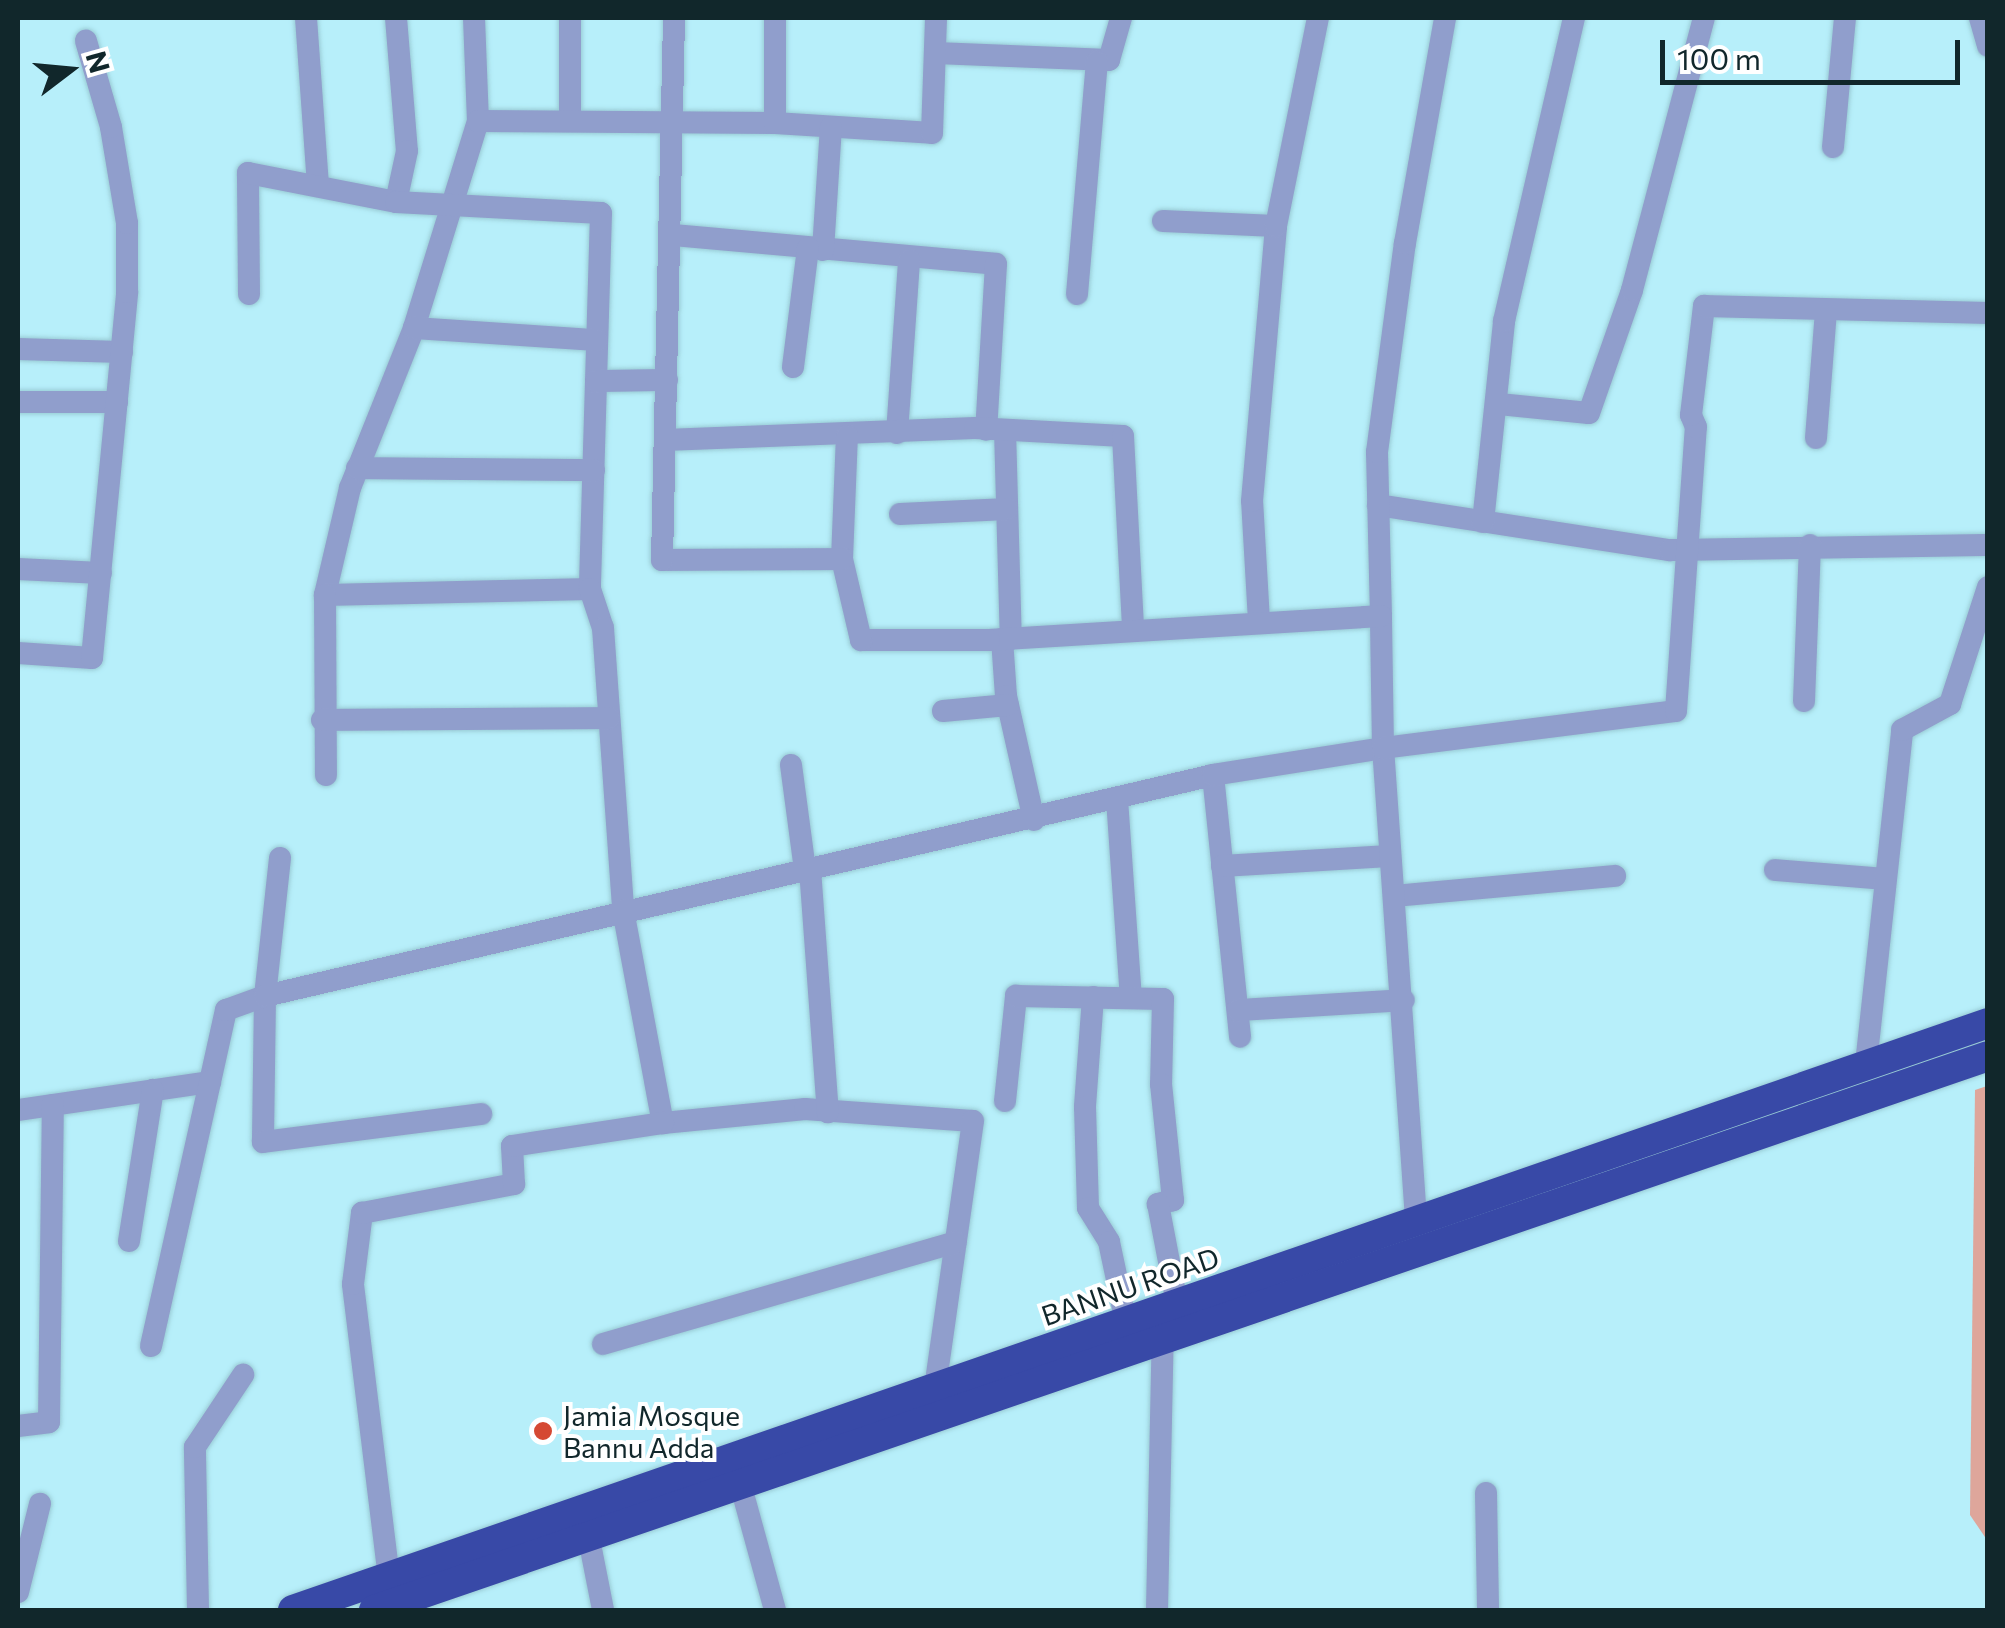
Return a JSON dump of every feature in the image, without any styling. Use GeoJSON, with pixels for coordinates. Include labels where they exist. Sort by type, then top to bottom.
{"type":"FeatureCollection","features":[{"type":"Feature","properties":{"kind":"highway","name":"BANNU ROAD"},"geometry":{"type":"LineString","coordinates":[[293,1610],[1988,1023]]}},
{"type":"Feature","properties":{"kind":"highway","name":"BANNU ROAD"},"geometry":{"type":"LineString","coordinates":[[374,1610],[590,1539],[1163,1335],[1988,1056]]}},
{"type":"Feature","properties":{"kind":"street"},"geometry":{"type":"LineString","coordinates":[[306,18],[318,186]]}},
{"type":"Feature","properties":{"kind":"street"},"geometry":{"type":"LineString","coordinates":[[396,18],[407,151],[396,202]]}},
{"type":"Feature","properties":{"kind":"street"},"geometry":{"type":"LineString","coordinates":[[326,775],[322,720],[324,594],[357,468],[414,328],[478,120],[474,18]]}},
{"type":"Feature","properties":{"kind":"street"},"geometry":{"type":"LineString","coordinates":[[570,18],[570,118]]}},
{"type":"Feature","properties":{"kind":"street"},"geometry":{"type":"LineString","coordinates":[[674,18],[673,235],[662,560],[842,559]]}},
{"type":"Feature","properties":{"kind":"street"},"geometry":{"type":"LineString","coordinates":[[775,18],[775,123]]}},
{"type":"Feature","properties":{"kind":"street"},"geometry":{"type":"LineString","coordinates":[[478,120],[775,123],[932,133],[936,18]]}},
{"type":"Feature","properties":{"kind":"street"},"geometry":{"type":"LineString","coordinates":[[936,53],[1109,60],[1120,18]]}},
{"type":"Feature","properties":{"kind":"street"},"geometry":{"type":"LineString","coordinates":[[1259,622],[1252,501],[1276,226],[1318,18]]}},
{"type":"Feature","properties":{"kind":"street"},"geometry":{"type":"LineString","coordinates":[[1416,1220],[1404,1000],[1383,748],[1377,452],[1404,243],[1446,18]]}},
{"type":"Feature","properties":{"kind":"street"},"geometry":{"type":"LineString","coordinates":[[1483,522],[1499,404],[1504,321],[1574,18]]}},
{"type":"Feature","properties":{"kind":"street"},"geometry":{"type":"LineString","coordinates":[[1499,404],[1589,413],[1643,252],[1704,18]]}},
{"type":"Feature","properties":{"kind":"street"},"geometry":{"type":"LineString","coordinates":[[1832,147],[1845,18]]}},
{"type":"Feature","properties":{"kind":"street"},"geometry":{"type":"LineString","coordinates":[[1980,18],[1988,46]]}},
{"type":"Feature","properties":{"kind":"street"},"geometry":{"type":"LineString","coordinates":[[18,653],[92,658],[102,574],[122,352],[127,223],[111,127],[86,41]]}},
{"type":"Feature","properties":{"kind":"street"},"geometry":{"type":"LineString","coordinates":[[1078,294],[1097,62]]}},
{"type":"Feature","properties":{"kind":"street"},"geometry":{"type":"LineString","coordinates":[[793,368],[815,249],[831,127]]}},
{"type":"Feature","properties":{"kind":"street"},"geometry":{"type":"LineString","coordinates":[[249,294],[248,173],[396,202],[601,213],[590,590],[603,628],[623,910],[663,1122]]}},
{"type":"Feature","properties":{"kind":"street"},"geometry":{"type":"LineString","coordinates":[[1163,221],[1276,226]]}},
{"type":"Feature","properties":{"kind":"street"},"geometry":{"type":"LineString","coordinates":[[673,235],[910,260],[996,264],[995,430],[1007,509],[1008,705],[1034,820]]}},
{"type":"Feature","properties":{"kind":"street"},"geometry":{"type":"LineString","coordinates":[[897,433],[910,260]]}},
{"type":"Feature","properties":{"kind":"street"},"geometry":{"type":"LineString","coordinates":[[150,1346],[226,1010],[265,996],[623,910],[1034,820],[1213,775],[1383,748],[1676,712],[1696,427],[1691,415],[1704,306],[1988,314]]}},
{"type":"Feature","properties":{"kind":"street"},"geometry":{"type":"LineString","coordinates":[[1816,438],[1826,311]]}},
{"type":"Feature","properties":{"kind":"street"},"geometry":{"type":"LineString","coordinates":[[414,328],[598,340]]}},
{"type":"Feature","properties":{"kind":"street"},"geometry":{"type":"LineString","coordinates":[[18,350],[122,352]]}},
{"type":"Feature","properties":{"kind":"street"},"geometry":{"type":"LineString","coordinates":[[596,381],[668,380]]}},
{"type":"Feature","properties":{"kind":"street"},"geometry":{"type":"LineString","coordinates":[[18,402],[117,402]]}},
{"type":"Feature","properties":{"kind":"street"},"geometry":{"type":"LineString","coordinates":[[665,440],[995,430],[1123,436],[1133,626]]}},
{"type":"Feature","properties":{"kind":"street"},"geometry":{"type":"LineString","coordinates":[[847,436],[842,559],[862,640],[1006,639],[1133,626],[1381,616]]}},
{"type":"Feature","properties":{"kind":"street"},"geometry":{"type":"LineString","coordinates":[[357,468],[594,470]]}},
{"type":"Feature","properties":{"kind":"street"},"geometry":{"type":"LineString","coordinates":[[1378,504],[1688,551],[1810,544],[1988,545]]}},
{"type":"Feature","properties":{"kind":"street"},"geometry":{"type":"LineString","coordinates":[[900,514],[1007,509]]}},
{"type":"Feature","properties":{"kind":"street"},"geometry":{"type":"LineString","coordinates":[[1804,701],[1810,544]]}},
{"type":"Feature","properties":{"kind":"street"},"geometry":{"type":"LineString","coordinates":[[18,569],[102,574]]}},
{"type":"Feature","properties":{"kind":"street"},"geometry":{"type":"LineString","coordinates":[[1866,1064],[1902,730],[1950,704],[1988,588]]}},
{"type":"Feature","properties":{"kind":"street"},"geometry":{"type":"LineString","coordinates":[[324,594],[590,590]]}},
{"type":"Feature","properties":{"kind":"street"},"geometry":{"type":"LineString","coordinates":[[942,711],[1008,705]]}},
{"type":"Feature","properties":{"kind":"street"},"geometry":{"type":"LineString","coordinates":[[322,720],[609,718]]}},
{"type":"Feature","properties":{"kind":"street"},"geometry":{"type":"LineString","coordinates":[[791,764],[808,870],[828,1112]]}},
{"type":"Feature","properties":{"kind":"street"},"geometry":{"type":"LineString","coordinates":[[1213,775],[1240,1037]]}},
{"type":"Feature","properties":{"kind":"street"},"geometry":{"type":"LineString","coordinates":[[1117,799],[1131,998]]}},
{"type":"Feature","properties":{"kind":"street"},"geometry":{"type":"LineString","coordinates":[[1222,866],[1389,856]]}},
{"type":"Feature","properties":{"kind":"street"},"geometry":{"type":"LineString","coordinates":[[280,858],[265,996],[264,1142],[481,1114]]}},
{"type":"Feature","properties":{"kind":"street"},"geometry":{"type":"LineString","coordinates":[[1775,870],[1884,879]]}},
{"type":"Feature","properties":{"kind":"street"},"geometry":{"type":"LineString","coordinates":[[1394,896],[1615,876]]}},
{"type":"Feature","properties":{"kind":"street"},"geometry":{"type":"LineString","coordinates":[[1006,1101],[1016,996],[1164,999],[1160,1084],[1173,1200],[1158,1204],[1177,1304]]}},
{"type":"Feature","properties":{"kind":"street"},"geometry":{"type":"LineString","coordinates":[[1093,997],[1084,1107],[1088,1208],[1109,1242],[1126,1322]]}},
{"type":"Feature","properties":{"kind":"street"},"geometry":{"type":"LineString","coordinates":[[1238,1010],[1404,1000]]}},
{"type":"Feature","properties":{"kind":"street"},"geometry":{"type":"LineString","coordinates":[[18,1110],[210,1082]]}},
{"type":"Feature","properties":{"kind":"street"},"geometry":{"type":"LineString","coordinates":[[128,1241],[153,1090]]}},
{"type":"Feature","properties":{"kind":"street"},"geometry":{"type":"LineString","coordinates":[[18,1426],[49,1422],[54,1105]]}},
{"type":"Feature","properties":{"kind":"street"},"geometry":{"type":"LineString","coordinates":[[389,1578],[353,1284],[362,1212],[514,1184],[512,1146],[663,1122],[828,1112],[973,1121],[935,1387]]}},
{"type":"Feature","properties":{"kind":"street"},"geometry":{"type":"LineString","coordinates":[[603,1344],[956,1242]]}},
{"type":"Feature","properties":{"kind":"street"},"geometry":{"type":"LineString","coordinates":[[1157,1610],[1163,1335]]}},
{"type":"Feature","properties":{"kind":"street"},"geometry":{"type":"LineString","coordinates":[[198,1610],[195,1447],[243,1375]]}},
{"type":"Feature","properties":{"kind":"street"},"geometry":{"type":"LineString","coordinates":[[740,1483],[775,1610]]}},
{"type":"Feature","properties":{"kind":"street"},"geometry":{"type":"LineString","coordinates":[[1486,1493],[1488,1610]]}},
{"type":"Feature","properties":{"kind":"street"},"geometry":{"type":"LineString","coordinates":[[18,1592],[40,1504]]}},
{"type":"Feature","properties":{"kind":"street"},"geometry":{"type":"LineString","coordinates":[[590,1539],[603,1610]]}},
{"type":"Feature","properties":{"kind":"shaded area"},"geometry":{"type":"Polygon","coordinates":[[[1988,1086],[1987,1540],[1970,1515],[1975,1090],[1988,1086]]]}},
{"type":"Feature","properties":{"kind":"place","name":"Jamia Mosque Bannu Adda"},"geometry":{"type":"Point","coordinates":[543,1431]}}]}
